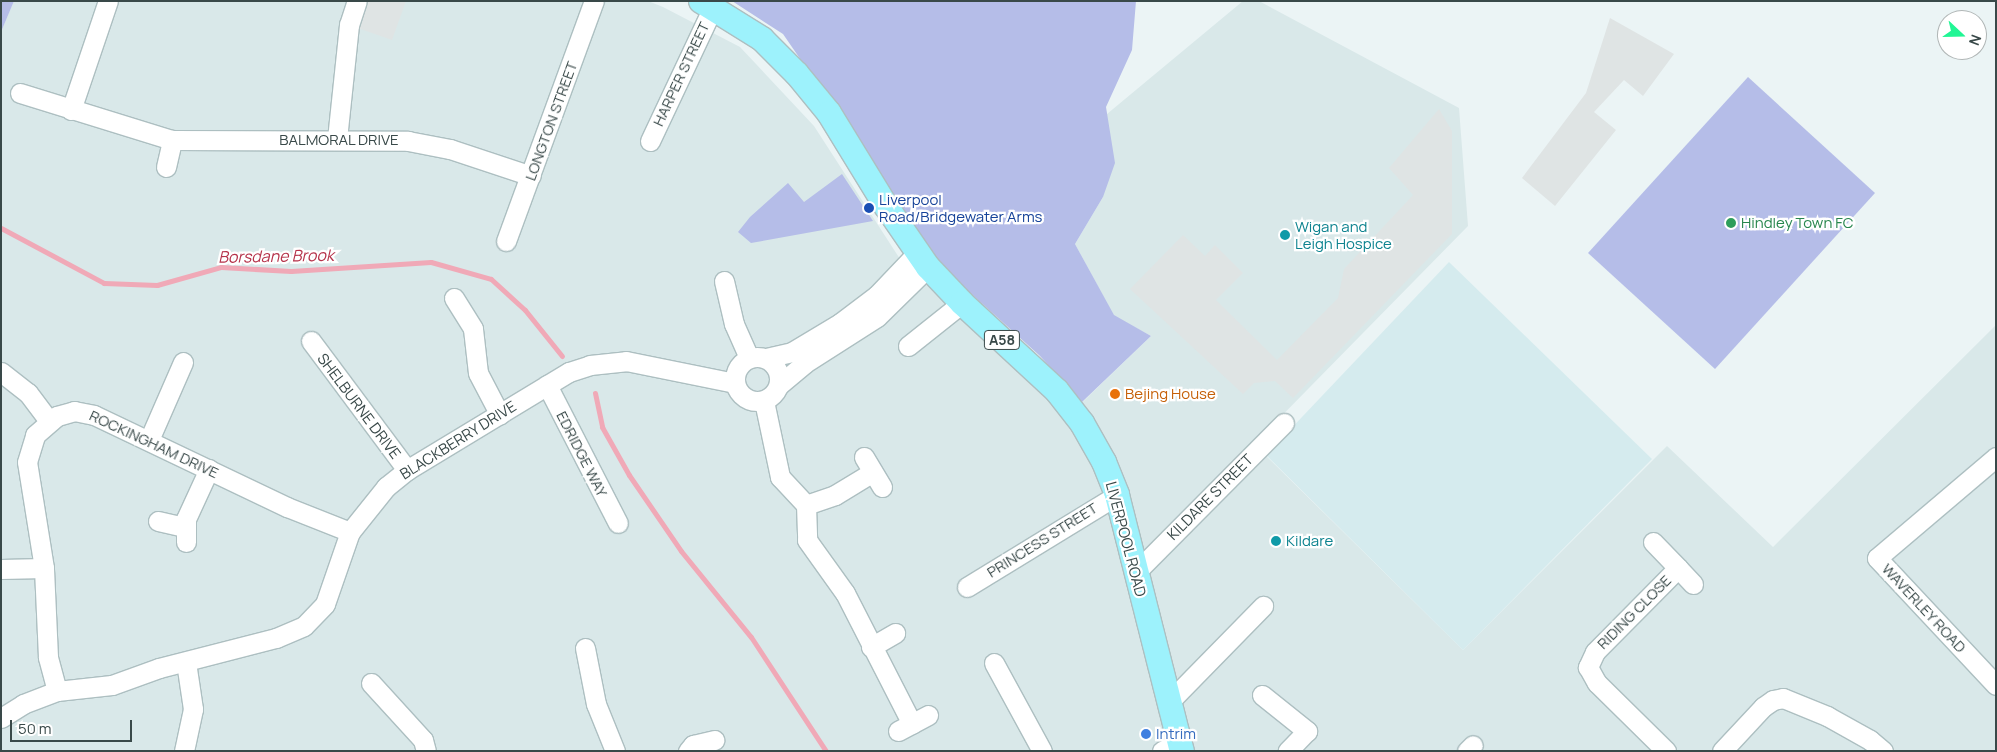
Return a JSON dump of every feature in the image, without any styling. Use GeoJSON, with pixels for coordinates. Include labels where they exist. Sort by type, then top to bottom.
{"type":"FeatureCollection","features":[{"type":"Feature","properties":{"kind":"main road","name":"LIVERPOOL ROAD"},"geometry":{"type":"LineString","coordinates":[[707,4],[762,39],[815,94],[923,260],[962,303],[1057,391],[1082,423],[1104,462],[1117,495],[1168,703],[1174,748]]}},
{"type":"Feature","properties":{"kind":"street"},"geometry":{"type":"LineString","coordinates":[[71,110],[108,1]]}},
{"type":"Feature","properties":{"kind":"street"},"geometry":{"type":"LineString","coordinates":[[337,139],[349,26],[357,1]]}},
{"type":"Feature","properties":{"kind":"street","name":"LONGTON STREET"},"geometry":{"type":"LineString","coordinates":[[506,241],[594,1]]}},
{"type":"Feature","properties":{"kind":"street","name":"HARPER STREET"},"geometry":{"type":"LineString","coordinates":[[650,141],[707,4]]}},
{"type":"Feature","properties":{"kind":"street","name":"BALMORAL DRIVE"},"geometry":{"type":"LineString","coordinates":[[20,94],[172,140],[218,142],[385,138],[430,144],[531,176]]}},
{"type":"Feature","properties":{"kind":"street"},"geometry":{"type":"LineString","coordinates":[[166,167],[172,140]]}},
{"type":"Feature","properties":{"kind":"street"},"geometry":{"type":"LineString","coordinates":[[923,260],[877,317],[806,363],[779,385],[770,397],[764,401],[749,400],[735,383],[739,365],[758,358],[792,352],[840,323],[923,260]]}},
{"type":"Feature","properties":{"kind":"street"},"geometry":{"type":"LineString","coordinates":[[724,281],[734,324],[758,358],[776,366],[779,385]]}},
{"type":"Feature","properties":{"kind":"street"},"geometry":{"type":"LineString","coordinates":[[454,298],[473,329],[478,373],[500,415]]}},
{"type":"Feature","properties":{"kind":"street"},"geometry":{"type":"LineString","coordinates":[[908,346],[962,303]]}},
{"type":"Feature","properties":{"kind":"street","name":"SHELBURNE DRIVE"},"geometry":{"type":"LineString","coordinates":[[311,341],[407,470]]}},
{"type":"Feature","properties":{"kind":"street","name":"BLACKBERRY DRIVE"},"geometry":{"type":"LineString","coordinates":[[1,718],[23,704],[58,691],[112,685],[186,662],[286,635],[312,620],[325,604],[350,532],[373,501],[407,470],[500,415],[547,384],[590,365],[626,361],[735,383]]}},
{"type":"Feature","properties":{"kind":"street"},"geometry":{"type":"LineString","coordinates":[[148,440],[183,362]]}},
{"type":"Feature","properties":{"kind":"street"},"geometry":{"type":"LineString","coordinates":[[1,372],[28,392],[50,420],[35,435],[27,462],[44,568],[48,657],[58,691]]}},
{"type":"Feature","properties":{"kind":"street","name":"EDRIDGE WAY"},"geometry":{"type":"LineString","coordinates":[[547,384],[618,523]]}},
{"type":"Feature","properties":{"kind":"street"},"geometry":{"type":"LineString","coordinates":[[764,401],[780,477],[806,505],[807,540],[845,593],[870,646],[913,723]]}},
{"type":"Feature","properties":{"kind":"street","name":"ROCKINGHAM DRIVE"},"geometry":{"type":"LineString","coordinates":[[50,420],[65,413],[84,412],[210,469],[287,507],[350,532]]}},
{"type":"Feature","properties":{"kind":"street","name":"KILDARE STREET"},"geometry":{"type":"LineString","coordinates":[[1136,572],[1284,423]]}},
{"type":"Feature","properties":{"kind":"street","name":"WAVERLEY ROAD"},"geometry":{"type":"LineString","coordinates":[[1996,457],[1877,558],[1996,684]]}},
{"type":"Feature","properties":{"kind":"street"},"geometry":{"type":"LineString","coordinates":[[158,520],[185,534],[210,469]]}},
{"type":"Feature","properties":{"kind":"street"},"geometry":{"type":"LineString","coordinates":[[806,505],[834,495],[873,472]]}},
{"type":"Feature","properties":{"kind":"street","name":"PRINCESS STREET"},"geometry":{"type":"LineString","coordinates":[[967,586],[1117,495]]}},
{"type":"Feature","properties":{"kind":"street","name":"RIDING CLOSE"},"geometry":{"type":"LineString","coordinates":[[1654,542],[1678,568],[1595,652],[1588,667],[1597,683],[1666,751]]}},
{"type":"Feature","properties":{"kind":"street"},"geometry":{"type":"LineString","coordinates":[[1,569],[44,568]]}},
{"type":"Feature","properties":{"kind":"street"},"geometry":{"type":"LineString","coordinates":[[1678,568],[1693,584]]}},
{"type":"Feature","properties":{"kind":"street"},"geometry":{"type":"LineString","coordinates":[[1168,703],[1263,606]]}},
{"type":"Feature","properties":{"kind":"street"},"geometry":{"type":"LineString","coordinates":[[870,646],[895,633]]}},
{"type":"Feature","properties":{"kind":"street"},"geometry":{"type":"LineString","coordinates":[[585,648],[596,704],[614,751]]}},
{"type":"Feature","properties":{"kind":"street"},"geometry":{"type":"LineString","coordinates":[[184,751],[193,709],[186,662]]}},
{"type":"Feature","properties":{"kind":"street"},"geometry":{"type":"LineString","coordinates":[[994,663],[1042,751]]}},
{"type":"Feature","properties":{"kind":"street"},"geometry":{"type":"LineString","coordinates":[[371,684],[423,740],[426,751]]}},
{"type":"Feature","properties":{"kind":"street"},"geometry":{"type":"LineString","coordinates":[[1262,695],[1307,731],[1288,751]]}},
{"type":"Feature","properties":{"kind":"street"},"geometry":{"type":"LineString","coordinates":[[1722,751],[1763,707],[1773,700],[1783,698],[1827,716],[1870,740],[1883,751]]}},
{"type":"Feature","properties":{"kind":"street"},"geometry":{"type":"LineString","coordinates":[[688,751],[693,745],[714,740]]}},
{"type":"Feature","properties":{"kind":"shaded area"},"geometry":{"type":"Polygon","coordinates":[[[1,1],[14,1],[1,32],[1,1]]]}},
{"type":"Feature","properties":{"kind":"shaded area"},"geometry":{"type":"Polygon","coordinates":[[[14,1],[648,1],[740,47],[814,126],[900,259],[1067,417],[1151,336],[1114,316],[1075,244],[1103,197],[1107,114],[1243,1],[1259,1],[1459,108],[1468,226],[1254,444],[1463,650],[1667,446],[1773,547],[1996,325],[1996,751],[1,751],[1,32],[14,1]]]}},
{"type":"Feature","properties":{"kind":"shaded area"},"geometry":{"type":"Polygon","coordinates":[[[357,1],[406,1],[392,40],[349,25],[357,1]]]}},
{"type":"Feature","properties":{"kind":"shaded area"},"geometry":{"type":"Polygon","coordinates":[[[732,1],[1136,1],[1132,50],[1106,107],[1115,163],[1103,197],[1075,244],[1114,315],[1151,336],[1082,402],[1040,356],[946,271],[783,34],[732,1]]]}},
{"type":"Feature","properties":{"kind":"shaded area"},"geometry":{"type":"Polygon","coordinates":[[[1610,18],[1674,54],[1643,96],[1624,80],[1594,112],[1616,130],[1555,206],[1522,178],[1586,93],[1610,18]]]}},
{"type":"Feature","properties":{"kind":"shaded area","name":"Hindley Town FC"},"geometry":{"type":"Polygon","coordinates":[[[1748,77],[1875,193],[1715,369],[1588,253],[1748,77]]]}},
{"type":"Feature","properties":{"kind":"shaded area"},"geometry":{"type":"Polygon","coordinates":[[[1439,109],[1452,131],[1452,234],[1293,398],[1275,381],[1254,383],[1243,394],[1130,289],[1183,235],[1205,256],[1215,245],[1243,273],[1216,300],[1277,360],[1338,298],[1344,269],[1413,195],[1389,168],[1439,109]]]}},
{"type":"Feature","properties":{"kind":"shaded area"},"geometry":{"type":"Polygon","coordinates":[[[842,174],[873,221],[751,243],[738,232],[750,217],[788,183],[804,202],[842,174]]]}},
{"type":"Feature","properties":{"kind":"shaded area"},"geometry":{"type":"Polygon","coordinates":[[[1449,262],[1652,459],[1463,650],[1266,455],[1449,262]]]}},
{"type":"Feature","properties":{"kind":"waterway","name":"Borsdane Brook"},"geometry":{"type":"LineString","coordinates":[[1,228],[104,283],[157,285],[221,267],[291,271],[431,262],[491,279],[525,310],[562,356]]}},
{"type":"Feature","properties":{"kind":"waterway"},"geometry":{"type":"LineString","coordinates":[[595,393],[602,427],[629,475],[681,551],[751,637],[826,751]]}},
{"type":"Feature","properties":{"kind":"place","name":"Liverpool Road/Bridgewater Arms"},"geometry":{"type":"Point","coordinates":[869,208]}},
{"type":"Feature","properties":{"kind":"place","name":"Hindley Town FC"},"geometry":{"type":"Point","coordinates":[1731,223]}},
{"type":"Feature","properties":{"kind":"place","name":"Wigan and Leigh Hospice"},"geometry":{"type":"Point","coordinates":[1285,235]}},
{"type":"Feature","properties":{"kind":"place","name":"Bejing House"},"geometry":{"type":"Point","coordinates":[1115,394]}},
{"type":"Feature","properties":{"kind":"place","name":"Kildare"},"geometry":{"type":"Point","coordinates":[1276,541]}},
{"type":"Feature","properties":{"kind":"place","name":"Intrim"},"geometry":{"type":"Point","coordinates":[1146,734]}}]}
